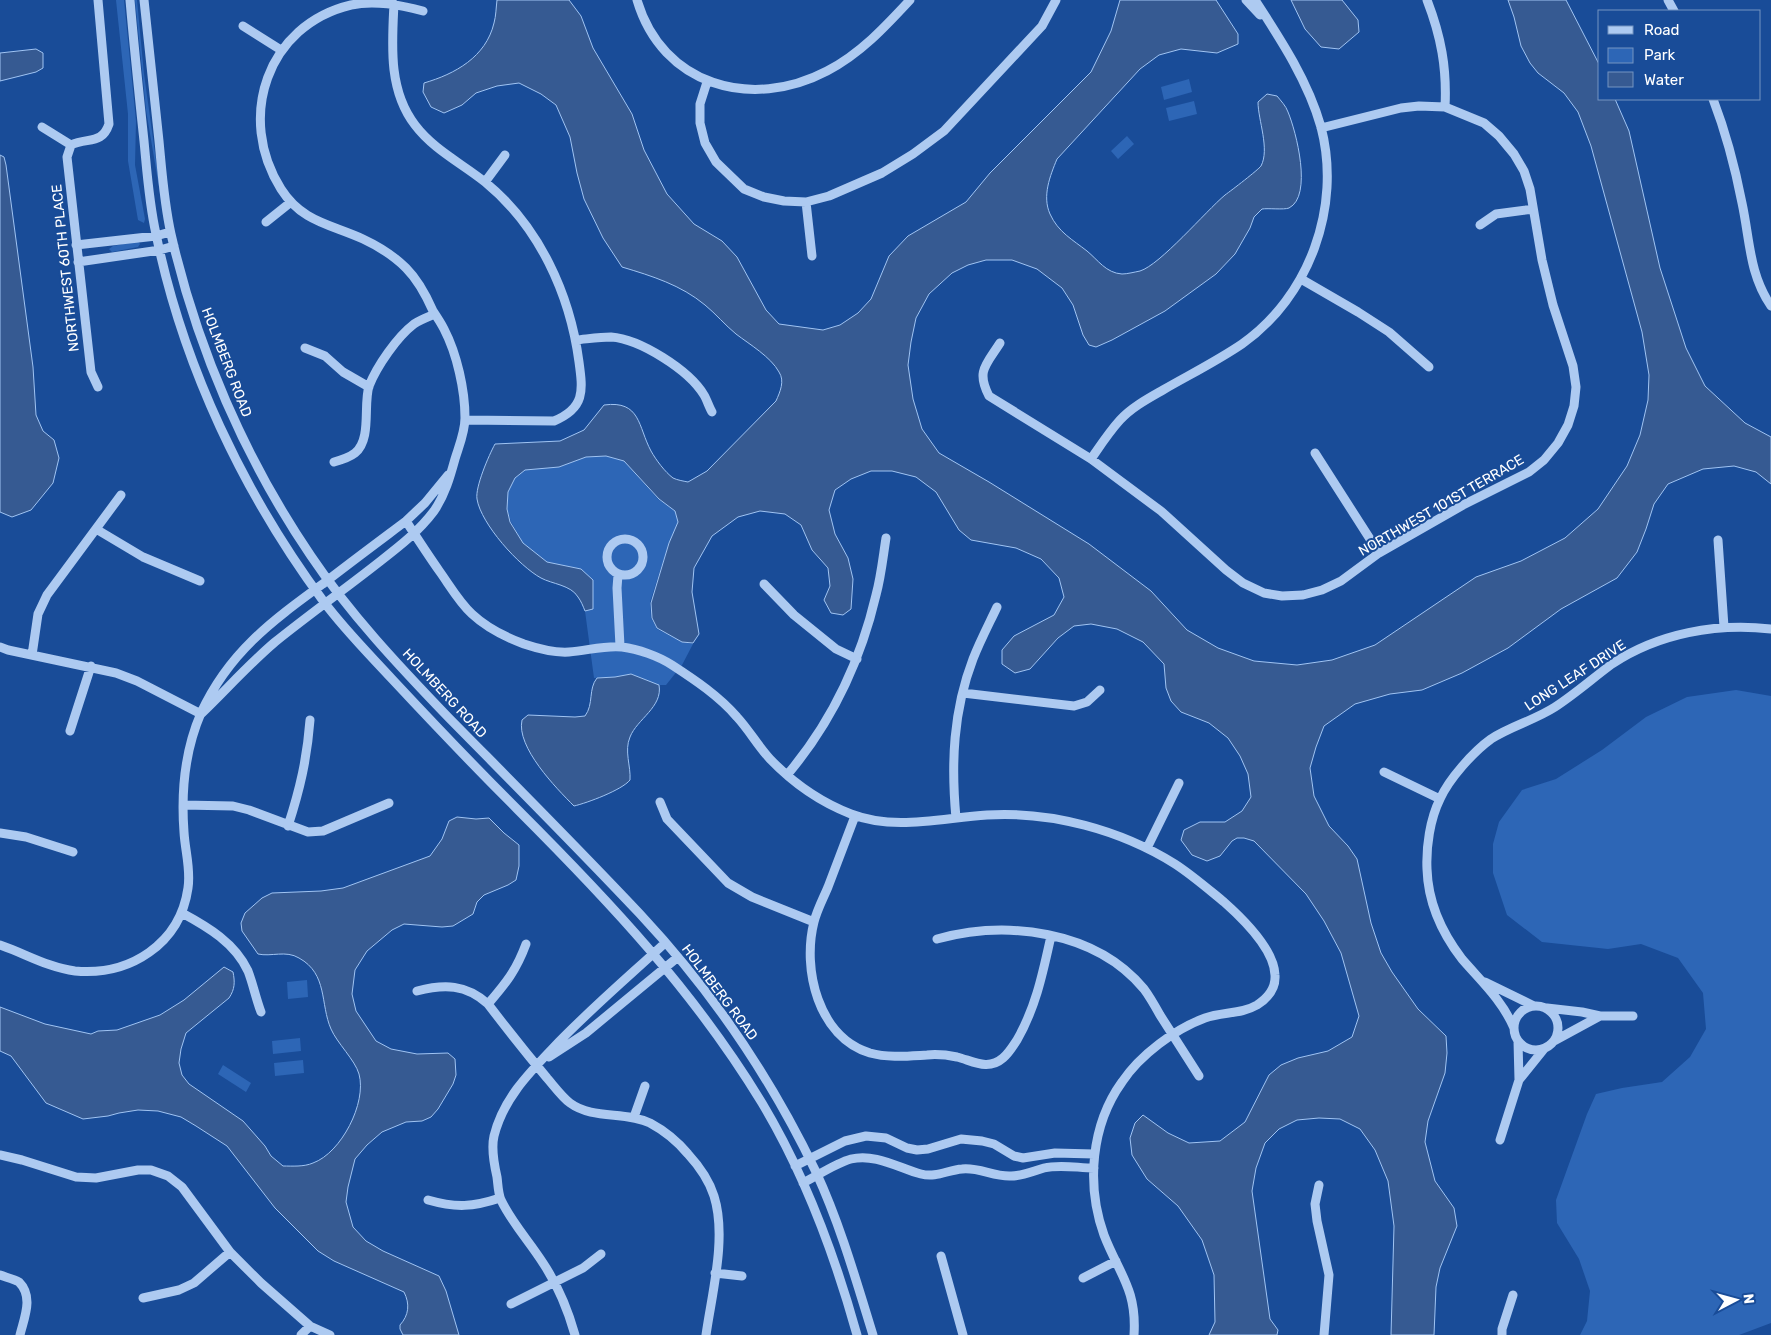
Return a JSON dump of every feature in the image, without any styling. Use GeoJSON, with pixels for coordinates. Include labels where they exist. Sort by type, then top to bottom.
{"type":"FeatureCollection","features":[{"type":"Feature","properties":{"kind":"street"},"geometry":{"type":"LineString","coordinates":[[42,127],[71,145],[97,139],[106,134],[109,124],[98,0]]}},
{"type":"Feature","properties":{"kind":"street","name":"HOLMBERG ROAD"},"geometry":{"type":"LineString","coordinates":[[130,0],[150,200],[156,236],[188,347],[208,400],[230,449],[265,512],[325,604],[410,698],[580,872],[654,953],[704,1015],[764,1105],[795,1166],[836,1269],[857,1335]]}},
{"type":"Feature","properties":{"kind":"street","name":"HOLMBERG ROAD"},"geometry":{"type":"LineString","coordinates":[[144,0],[164,198],[170,232],[188,297],[222,392],[241,434],[280,506],[309,554],[338,594],[421,688],[641,915],[717,1008],[776,1098],[817,1176],[852,1263],[873,1335]]}},
{"type":"Feature","properties":{"kind":"street"},"geometry":{"type":"LineString","coordinates":[[636,0],[641,15],[669,57],[707,82],[749,90],[797,83],[826,72],[850,58],[877,35],[910,0]]}},
{"type":"Feature","properties":{"kind":"street"},"geometry":{"type":"LineString","coordinates":[[707,82],[700,104],[700,123],[705,143],[716,162],[744,189],[764,197],[784,201],[806,202],[829,196],[882,173],[913,154],[944,131],[1042,26],[1056,0]]}},
{"type":"Feature","properties":{"kind":"street"},"geometry":{"type":"LineString","coordinates":[[1246,0],[1274,29]]}},
{"type":"Feature","properties":{"kind":"street"},"geometry":{"type":"LineString","coordinates":[[1091,459],[1121,419],[1143,402],[1242,344],[1265,324],[1286,302],[1301,279],[1312,255],[1322,222],[1327,188],[1326,157],[1321,128],[1296,66],[1256,0]]}},
{"type":"Feature","properties":{"kind":"street"},"geometry":{"type":"LineString","coordinates":[[1321,128],[1401,108],[1419,106],[1445,107],[1446,78],[1441,45],[1427,0]]}},
{"type":"Feature","properties":{"kind":"street"},"geometry":{"type":"LineString","coordinates":[[201,714],[252,662],[414,535],[439,501],[453,468],[465,420],[457,360],[424,291],[406,268],[387,253],[363,239],[326,226],[305,214],[291,202],[269,166],[262,145],[260,122],[261,99],[268,75],[280,50],[292,37],[312,22],[330,12],[353,4],[394,4],[422,11]]}},
{"type":"Feature","properties":{"kind":"street"},"geometry":{"type":"LineString","coordinates":[[394,4],[392,48],[395,76],[404,106],[414,124],[430,141],[485,182],[519,216],[539,243],[555,275],[576,340],[582,385],[581,397],[574,409],[566,416],[554,421],[465,420]]}},
{"type":"Feature","properties":{"kind":"street"},"geometry":{"type":"LineString","coordinates":[[243,26],[280,50]]}},
{"type":"Feature","properties":{"kind":"street"},"geometry":{"type":"LineString","coordinates":[[1713,100],[1724,127],[1735,170],[1755,275],[1762,294],[1771,306]]}},
{"type":"Feature","properties":{"kind":"street","name":"NORTHWEST 101ST TERRACE"},"geometry":{"type":"LineString","coordinates":[[1000,343],[983,370],[982,384],[989,396],[1091,459],[1161,511],[1243,583],[1264,593],[1282,596],[1303,595],[1322,590],[1341,581],[1379,552],[1463,505],[1529,472],[1544,460],[1558,443],[1568,425],[1574,406],[1576,387],[1573,366],[1553,306],[1542,260],[1530,189],[1524,171],[1500,136],[1484,124],[1445,107]]}},
{"type":"Feature","properties":{"kind":"street","name":"NORTHWEST 60TH PLACE"},"geometry":{"type":"LineString","coordinates":[[71,145],[67,156],[76,245],[91,372],[98,387]]}},
{"type":"Feature","properties":{"kind":"street"},"geometry":{"type":"LineString","coordinates":[[485,182],[505,155]]}},
{"type":"Feature","properties":{"kind":"street"},"geometry":{"type":"LineString","coordinates":[[266,222],[291,202]]}},
{"type":"Feature","properties":{"kind":"street"},"geometry":{"type":"LineString","coordinates":[[806,202],[812,256]]}},
{"type":"Feature","properties":{"kind":"street"},"geometry":{"type":"LineString","coordinates":[[1480,225],[1496,214],[1533,209]]}},
{"type":"Feature","properties":{"kind":"street"},"geometry":{"type":"LineString","coordinates":[[76,245],[156,236],[170,232]]}},
{"type":"Feature","properties":{"kind":"street"},"geometry":{"type":"LineString","coordinates":[[78,262],[160,250],[174,246]]}},
{"type":"Feature","properties":{"kind":"street"},"geometry":{"type":"LineString","coordinates":[[1301,279],[1389,332],[1429,366]]}},
{"type":"Feature","properties":{"kind":"street"},"geometry":{"type":"LineString","coordinates":[[334,462],[356,452],[362,441],[366,428],[366,406],[369,387],[392,347],[415,324],[435,314]]}},
{"type":"Feature","properties":{"kind":"street"},"geometry":{"type":"LineString","coordinates":[[576,340],[611,337],[628,341],[663,356],[694,383],[703,394],[712,412]]}},
{"type":"Feature","properties":{"kind":"street"},"geometry":{"type":"LineString","coordinates":[[305,348],[325,356],[343,372],[369,387]]}},
{"type":"Feature","properties":{"kind":"street"},"geometry":{"type":"LineString","coordinates":[[1315,453],[1379,552]]}},
{"type":"Feature","properties":{"kind":"street"},"geometry":{"type":"LineString","coordinates":[[0,945],[74,971],[100,971],[120,967],[140,959],[158,946],[182,913],[188,887],[189,863],[184,834],[183,806],[184,780],[188,755],[201,714],[222,674],[240,651],[264,628],[406,521],[424,503],[453,468]]}},
{"type":"Feature","properties":{"kind":"street"},"geometry":{"type":"LineString","coordinates":[[32,655],[38,614],[47,595],[121,495]]}},
{"type":"Feature","properties":{"kind":"street"},"geometry":{"type":"LineString","coordinates":[[406,521],[452,589],[470,612],[489,628],[511,640],[538,649],[564,652],[620,646],[666,661],[714,694],[736,715],[770,759],[808,793],[855,816],[883,822],[921,823],[990,815],[1070,821],[1147,848],[1177,865],[1236,912],[1261,942],[1272,960],[1275,975],[1273,988],[1269,996],[1250,1009],[1229,1012],[1204,1019],[1173,1035],[1134,1065],[1119,1085],[1108,1108],[1094,1154],[1094,1185],[1097,1210],[1104,1233],[1132,1295],[1134,1335]]}},
{"type":"Feature","properties":{"kind":"street"},"geometry":{"type":"LineString","coordinates":[[96,529],[143,557],[200,581]]}},
{"type":"Feature","properties":{"kind":"street"},"geometry":{"type":"LineString","coordinates":[[787,775],[806,752],[848,683],[866,635],[877,593],[886,538]]}},
{"type":"Feature","properties":{"kind":"street"},"geometry":{"type":"LineString","coordinates":[[630,540],[640,548],[642,564],[634,574],[618,575],[610,568],[608,551],[610,546],[617,541],[630,540]]}},
{"type":"Feature","properties":{"kind":"street"},"geometry":{"type":"LineString","coordinates":[[1718,540],[1724,627]]}},
{"type":"Feature","properties":{"kind":"street"},"geometry":{"type":"LineString","coordinates":[[618,575],[617,598],[620,646]]}},
{"type":"Feature","properties":{"kind":"street"},"geometry":{"type":"LineString","coordinates":[[764,584],[794,615],[822,638],[836,649],[857,658]]}},
{"type":"Feature","properties":{"kind":"street"},"geometry":{"type":"LineString","coordinates":[[956,818],[953,780],[957,718],[972,660],[997,607]]}},
{"type":"Feature","properties":{"kind":"street","name":"LONG LEAF DRIVE"},"geometry":{"type":"LineString","coordinates":[[1514,1028],[1502,1005],[1448,940],[1438,919],[1430,894],[1427,869],[1432,820],[1440,799],[1461,769],[1490,740],[1550,711],[1614,663],[1655,642],[1678,634],[1724,627],[1771,629]]}},
{"type":"Feature","properties":{"kind":"street"},"geometry":{"type":"LineString","coordinates":[[0,647],[116,673],[137,681],[201,714]]}},
{"type":"Feature","properties":{"kind":"street"},"geometry":{"type":"LineString","coordinates":[[70,731],[91,666]]}},
{"type":"Feature","properties":{"kind":"street"},"geometry":{"type":"LineString","coordinates":[[963,693],[1074,706],[1087,702],[1100,690]]}},
{"type":"Feature","properties":{"kind":"street"},"geometry":{"type":"LineString","coordinates":[[288,826],[308,754],[310,720]]}},
{"type":"Feature","properties":{"kind":"street"},"geometry":{"type":"LineString","coordinates":[[1384,772],[1440,799]]}},
{"type":"Feature","properties":{"kind":"street"},"geometry":{"type":"LineString","coordinates":[[1147,848],[1179,783]]}},
{"type":"Feature","properties":{"kind":"street"},"geometry":{"type":"LineString","coordinates":[[660,802],[667,819],[728,883],[752,897],[814,922]]}},
{"type":"Feature","properties":{"kind":"street"},"geometry":{"type":"LineString","coordinates":[[183,806],[233,806],[308,832],[322,831],[389,803]]}},
{"type":"Feature","properties":{"kind":"street"},"geometry":{"type":"LineString","coordinates":[[855,816],[814,922],[810,947],[810,971],[824,1013],[837,1031],[853,1046],[870,1053],[893,1056],[936,1054],[957,1057],[982,1065],[994,1064],[1004,1058],[1010,1050],[1030,1014],[1040,987],[1051,936]]}},
{"type":"Feature","properties":{"kind":"street"},"geometry":{"type":"LineString","coordinates":[[0,832],[26,837],[73,852]]}},
{"type":"Feature","properties":{"kind":"street"},"geometry":{"type":"LineString","coordinates":[[182,913],[211,928],[237,954],[248,971],[261,1012]]}},
{"type":"Feature","properties":{"kind":"street"},"geometry":{"type":"LineString","coordinates":[[936,939],[958,933],[990,929],[1020,930],[1078,944],[1104,955],[1129,974],[1144,990],[1199,1076]]}},
{"type":"Feature","properties":{"kind":"street"},"geometry":{"type":"LineString","coordinates":[[575,1335],[565,1307],[544,1264],[514,1223],[500,1198],[493,1158],[494,1138],[500,1118],[519,1084],[576,1023],[665,943]]}},
{"type":"Feature","properties":{"kind":"street"},"geometry":{"type":"LineString","coordinates":[[488,1004],[509,980],[526,944]]}},
{"type":"Feature","properties":{"kind":"street"},"geometry":{"type":"LineString","coordinates":[[537,1065],[586,1033],[678,958]]}},
{"type":"Feature","properties":{"kind":"street","name":"LONG LEAF DRIVE"},"geometry":{"type":"LineString","coordinates":[[1481,979],[1534,1006]]}},
{"type":"Feature","properties":{"kind":"street"},"geometry":{"type":"LineString","coordinates":[[417,992],[433,987],[454,986],[478,995],[488,1004],[569,1102],[583,1110],[634,1118],[650,1124],[668,1135],[701,1168],[714,1196],[718,1218],[715,1273],[706,1335]]}},
{"type":"Feature","properties":{"kind":"street"},"geometry":{"type":"LineString","coordinates":[[1500,1140],[1519,1080],[1518,1041],[1514,1028],[1522,1011],[1534,1006],[1600,1016],[1633,1016]]}},
{"type":"Feature","properties":{"kind":"street"},"geometry":{"type":"LineString","coordinates":[[1545,1008],[1551,1011],[1558,1022],[1557,1035],[1554,1041]]}},
{"type":"Feature","properties":{"kind":"street"},"geometry":{"type":"LineString","coordinates":[[1519,1080],[1544,1049],[1554,1041],[1600,1016]]}},
{"type":"Feature","properties":{"kind":"street"},"geometry":{"type":"LineString","coordinates":[[1518,1041],[1530,1049],[1544,1049]]}},
{"type":"Feature","properties":{"kind":"street"},"geometry":{"type":"LineString","coordinates":[[634,1118],[645,1086]]}},
{"type":"Feature","properties":{"kind":"street"},"geometry":{"type":"LineString","coordinates":[[795,1166],[845,1141],[866,1136],[886,1138],[907,1148],[917,1150],[928,1149],[961,1139],[994,1144],[1014,1156],[1023,1158],[1055,1153],[1094,1154]]}},
{"type":"Feature","properties":{"kind":"street"},"geometry":{"type":"LineString","coordinates":[[0,1155],[76,1177],[96,1178],[138,1170],[151,1170],[168,1176],[182,1187],[230,1252],[275,1296],[310,1326],[330,1335]]}},
{"type":"Feature","properties":{"kind":"street"},"geometry":{"type":"LineString","coordinates":[[803,1183],[850,1159],[862,1158],[901,1166],[922,1174],[933,1175],[961,1169],[980,1171],[990,1175],[1012,1176],[1045,1168],[1094,1168]]}},
{"type":"Feature","properties":{"kind":"street"},"geometry":{"type":"LineString","coordinates":[[1319,1184],[1315,1204],[1316,1221],[1329,1275],[1324,1335]]}},
{"type":"Feature","properties":{"kind":"street"},"geometry":{"type":"LineString","coordinates":[[428,1200],[446,1205],[462,1206],[479,1205],[500,1198]]}},
{"type":"Feature","properties":{"kind":"street"},"geometry":{"type":"LineString","coordinates":[[144,1298],[180,1290],[194,1283],[230,1252]]}},
{"type":"Feature","properties":{"kind":"street"},"geometry":{"type":"LineString","coordinates":[[511,1304],[583,1268],[601,1254]]}},
{"type":"Feature","properties":{"kind":"street"},"geometry":{"type":"LineString","coordinates":[[941,1256],[963,1335]]}},
{"type":"Feature","properties":{"kind":"street"},"geometry":{"type":"LineString","coordinates":[[1083,1278],[1116,1261]]}},
{"type":"Feature","properties":{"kind":"street"},"geometry":{"type":"LineString","coordinates":[[715,1273],[742,1276]]}},
{"type":"Feature","properties":{"kind":"street"},"geometry":{"type":"LineString","coordinates":[[0,1275],[18,1282],[24,1291],[28,1304],[20,1335]]}},
{"type":"Feature","properties":{"kind":"street"},"geometry":{"type":"LineString","coordinates":[[1502,1335],[1513,1295]]}},
{"type":"Feature","properties":{"kind":"street"},"geometry":{"type":"LineString","coordinates":[[301,1335],[310,1326]]}},
{"type":"Feature","properties":{"kind":"green space"},"geometry":{"type":"Polygon","coordinates":[[[116,0],[124,0],[136,121],[135,165],[145,219],[144,223],[138,220],[128,161],[128,114],[116,0]]]}},
{"type":"Feature","properties":{"kind":"green space"},"geometry":{"type":"Polygon","coordinates":[[[135,0],[137,0],[144,74],[164,217],[146,110],[135,0]]]}},
{"type":"Feature","properties":{"kind":"green space"},"geometry":{"type":"Polygon","coordinates":[[[1189,79],[1192,92],[1164,100],[1161,87],[1189,79]]]}},
{"type":"Feature","properties":{"kind":"green space"},"geometry":{"type":"Polygon","coordinates":[[[1194,101],[1197,114],[1169,121],[1166,108],[1194,101]]]}},
{"type":"Feature","properties":{"kind":"green space"},"geometry":{"type":"Polygon","coordinates":[[[1127,136],[1134,144],[1118,159],[1111,151],[1127,136]]]}},
{"type":"Feature","properties":{"kind":"green space"},"geometry":{"type":"Polygon","coordinates":[[[138,241],[140,244],[138,247],[112,252],[109,249],[113,246],[138,241]]]}},
{"type":"Feature","properties":{"kind":"green space"},"geometry":{"type":"Polygon","coordinates":[[[606,456],[624,461],[658,499],[675,511],[679,522],[669,543],[650,602],[651,618],[657,629],[682,642],[693,644],[682,665],[666,685],[659,685],[631,674],[594,678],[585,611],[593,609],[592,580],[581,569],[547,562],[523,543],[511,522],[507,509],[508,492],[515,478],[525,469],[559,467],[586,457],[606,456]]]}},
{"type":"Feature","properties":{"kind":"green space"},"geometry":{"type":"Polygon","coordinates":[[[1736,690],[1771,696],[1771,1323],[1739,1335],[1580,1335],[1587,1321],[1590,1291],[1579,1259],[1557,1223],[1556,1200],[1596,1094],[1662,1082],[1690,1057],[1706,1029],[1703,993],[1678,958],[1641,944],[1608,949],[1542,942],[1507,915],[1493,873],[1493,844],[1499,822],[1522,790],[1556,779],[1602,750],[1646,717],[1687,697],[1736,690]]]}},
{"type":"Feature","properties":{"kind":"green space"},"geometry":{"type":"Polygon","coordinates":[[[307,980],[308,997],[288,999],[287,982],[307,980]]]}},
{"type":"Feature","properties":{"kind":"green space"},"geometry":{"type":"Polygon","coordinates":[[[300,1038],[301,1051],[273,1054],[272,1041],[300,1038]]]}},
{"type":"Feature","properties":{"kind":"green space"},"geometry":{"type":"Polygon","coordinates":[[[303,1060],[304,1073],[275,1076],[274,1063],[303,1060]]]}},
{"type":"Feature","properties":{"kind":"green space"},"geometry":{"type":"Polygon","coordinates":[[[223,1065],[251,1083],[246,1092],[218,1074],[223,1065]]]}},
{"type":"Feature","properties":{"kind":"water"},"geometry":{"type":"Polygon","coordinates":[[[497,0],[569,0],[581,16],[593,48],[632,114],[644,150],[667,194],[694,224],[722,241],[737,257],[766,310],[779,324],[823,330],[840,325],[858,313],[871,299],[889,256],[908,236],[966,202],[990,173],[1091,72],[1111,31],[1120,0],[1216,0],[1238,34],[1238,44],[1217,53],[1181,49],[1159,55],[1140,69],[1057,159],[1047,193],[1050,214],[1057,226],[1066,235],[1111,271],[1126,274],[1149,267],[1171,249],[1225,195],[1261,166],[1264,143],[1258,102],[1267,94],[1277,96],[1285,106],[1295,133],[1301,177],[1300,191],[1296,201],[1287,209],[1262,209],[1254,217],[1235,254],[1216,274],[1165,311],[1096,347],[1089,345],[1083,335],[1073,305],[1062,288],[1037,269],[1012,260],[986,260],[968,265],[952,273],[929,294],[916,318],[908,365],[913,399],[922,429],[939,453],[1089,544],[1151,591],[1187,630],[1218,648],[1254,661],[1297,665],[1332,660],[1375,645],[1476,577],[1521,561],[1565,538],[1598,509],[1627,466],[1640,435],[1648,400],[1649,375],[1642,332],[1591,146],[1578,112],[1564,93],[1538,73],[1530,63],[1521,46],[1508,0],[1566,0],[1598,62],[1598,100],[1615,100],[1629,131],[1660,268],[1686,348],[1705,386],[1745,423],[1771,437],[1771,484],[1756,472],[1734,466],[1703,469],[1668,484],[1654,504],[1637,552],[1617,578],[1561,609],[1508,648],[1462,673],[1422,690],[1390,694],[1355,704],[1324,726],[1310,768],[1314,796],[1329,826],[1348,846],[1357,859],[1371,923],[1381,953],[1418,1009],[1446,1036],[1445,1073],[1428,1121],[1425,1142],[1435,1181],[1454,1208],[1457,1226],[1440,1268],[1436,1287],[1434,1335],[1391,1335],[1394,1226],[1388,1181],[1375,1150],[1360,1129],[1340,1119],[1297,1120],[1279,1129],[1265,1143],[1256,1168],[1252,1191],[1270,1319],[1278,1330],[1277,1335],[1209,1335],[1215,1322],[1214,1275],[1202,1240],[1178,1206],[1147,1179],[1132,1155],[1130,1138],[1135,1123],[1143,1115],[1168,1133],[1189,1143],[1220,1141],[1245,1122],[1269,1075],[1281,1065],[1298,1058],[1328,1051],[1352,1037],[1359,1016],[1341,953],[1324,921],[1306,894],[1254,841],[1237,838],[1232,841],[1220,856],[1207,861],[1192,855],[1181,840],[1184,830],[1200,822],[1225,822],[1242,811],[1251,797],[1248,774],[1240,756],[1228,738],[1209,723],[1181,712],[1171,701],[1166,688],[1164,664],[1143,642],[1117,629],[1091,624],[1074,626],[1058,638],[1030,669],[1015,673],[1002,664],[1002,650],[1014,636],[1054,615],[1064,597],[1059,578],[1041,559],[1016,548],[971,540],[959,530],[936,492],[916,477],[892,471],[871,471],[851,479],[835,490],[829,510],[835,534],[848,558],[853,579],[851,609],[843,615],[831,613],[824,600],[830,586],[828,568],[812,550],[801,525],[785,514],[760,511],[738,517],[712,536],[694,568],[692,592],[699,634],[693,643],[682,642],[657,628],[652,618],[651,603],[669,543],[678,522],[675,511],[659,499],[624,461],[606,456],[586,457],[559,467],[525,470],[515,478],[508,492],[507,509],[510,522],[523,543],[547,562],[581,569],[593,580],[593,609],[585,611],[575,593],[571,590],[545,580],[532,572],[512,554],[493,532],[480,509],[477,494],[483,471],[495,444],[560,441],[584,430],[604,405],[616,405],[632,411],[651,451],[667,473],[673,478],[688,482],[707,471],[776,401],[782,383],[781,375],[771,361],[736,334],[696,298],[666,282],[622,267],[603,238],[584,199],[570,137],[556,105],[541,94],[519,83],[497,86],[476,93],[462,105],[444,113],[431,107],[423,92],[424,83],[447,75],[477,55],[490,35],[495,20],[497,0]]]}},
{"type":"Feature","properties":{"kind":"water"},"geometry":{"type":"Polygon","coordinates":[[[1291,0],[1342,0],[1358,20],[1359,32],[1339,49],[1321,47],[1305,29],[1291,0]]]}},
{"type":"Feature","properties":{"kind":"water"},"geometry":{"type":"Polygon","coordinates":[[[36,49],[43,53],[43,68],[36,72],[0,81],[0,53],[36,49]]]}},
{"type":"Feature","properties":{"kind":"water"},"geometry":{"type":"Polygon","coordinates":[[[0,155],[4,157],[6,165],[33,367],[36,415],[43,431],[54,440],[59,458],[53,483],[31,510],[12,517],[0,512],[0,155]]]}},
{"type":"Feature","properties":{"kind":"water"},"geometry":{"type":"Polygon","coordinates":[[[631,674],[659,685],[659,693],[657,700],[633,731],[628,742],[630,780],[612,792],[574,806],[557,789],[531,754],[522,731],[522,720],[528,715],[585,716],[588,711],[594,682],[597,678],[631,674]]]}},
{"type":"Feature","properties":{"kind":"water"},"geometry":{"type":"Polygon","coordinates":[[[457,817],[489,818],[519,845],[519,866],[516,880],[484,895],[477,902],[473,914],[453,926],[404,924],[392,930],[367,951],[355,970],[352,994],[356,1011],[376,1041],[391,1049],[417,1054],[448,1053],[455,1059],[456,1075],[453,1084],[438,1109],[431,1117],[422,1121],[406,1122],[382,1132],[367,1145],[355,1159],[348,1187],[346,1202],[353,1227],[366,1241],[383,1251],[439,1276],[446,1291],[459,1335],[403,1335],[400,1325],[407,1313],[408,1305],[404,1292],[334,1261],[318,1251],[275,1208],[227,1146],[181,1117],[158,1111],[138,1110],[83,1119],[46,1103],[11,1056],[0,1051],[0,1007],[45,1024],[91,1034],[98,1031],[117,1030],[160,1015],[184,1000],[224,967],[233,972],[232,992],[229,998],[186,1033],[179,1063],[182,1075],[189,1084],[243,1121],[265,1146],[271,1156],[283,1166],[302,1166],[313,1163],[333,1149],[350,1126],[359,1099],[359,1074],[354,1063],[331,1029],[322,990],[315,972],[299,958],[289,954],[258,954],[242,931],[241,923],[245,913],[262,898],[272,893],[343,888],[430,856],[442,839],[449,821],[457,817]]]}}]}
